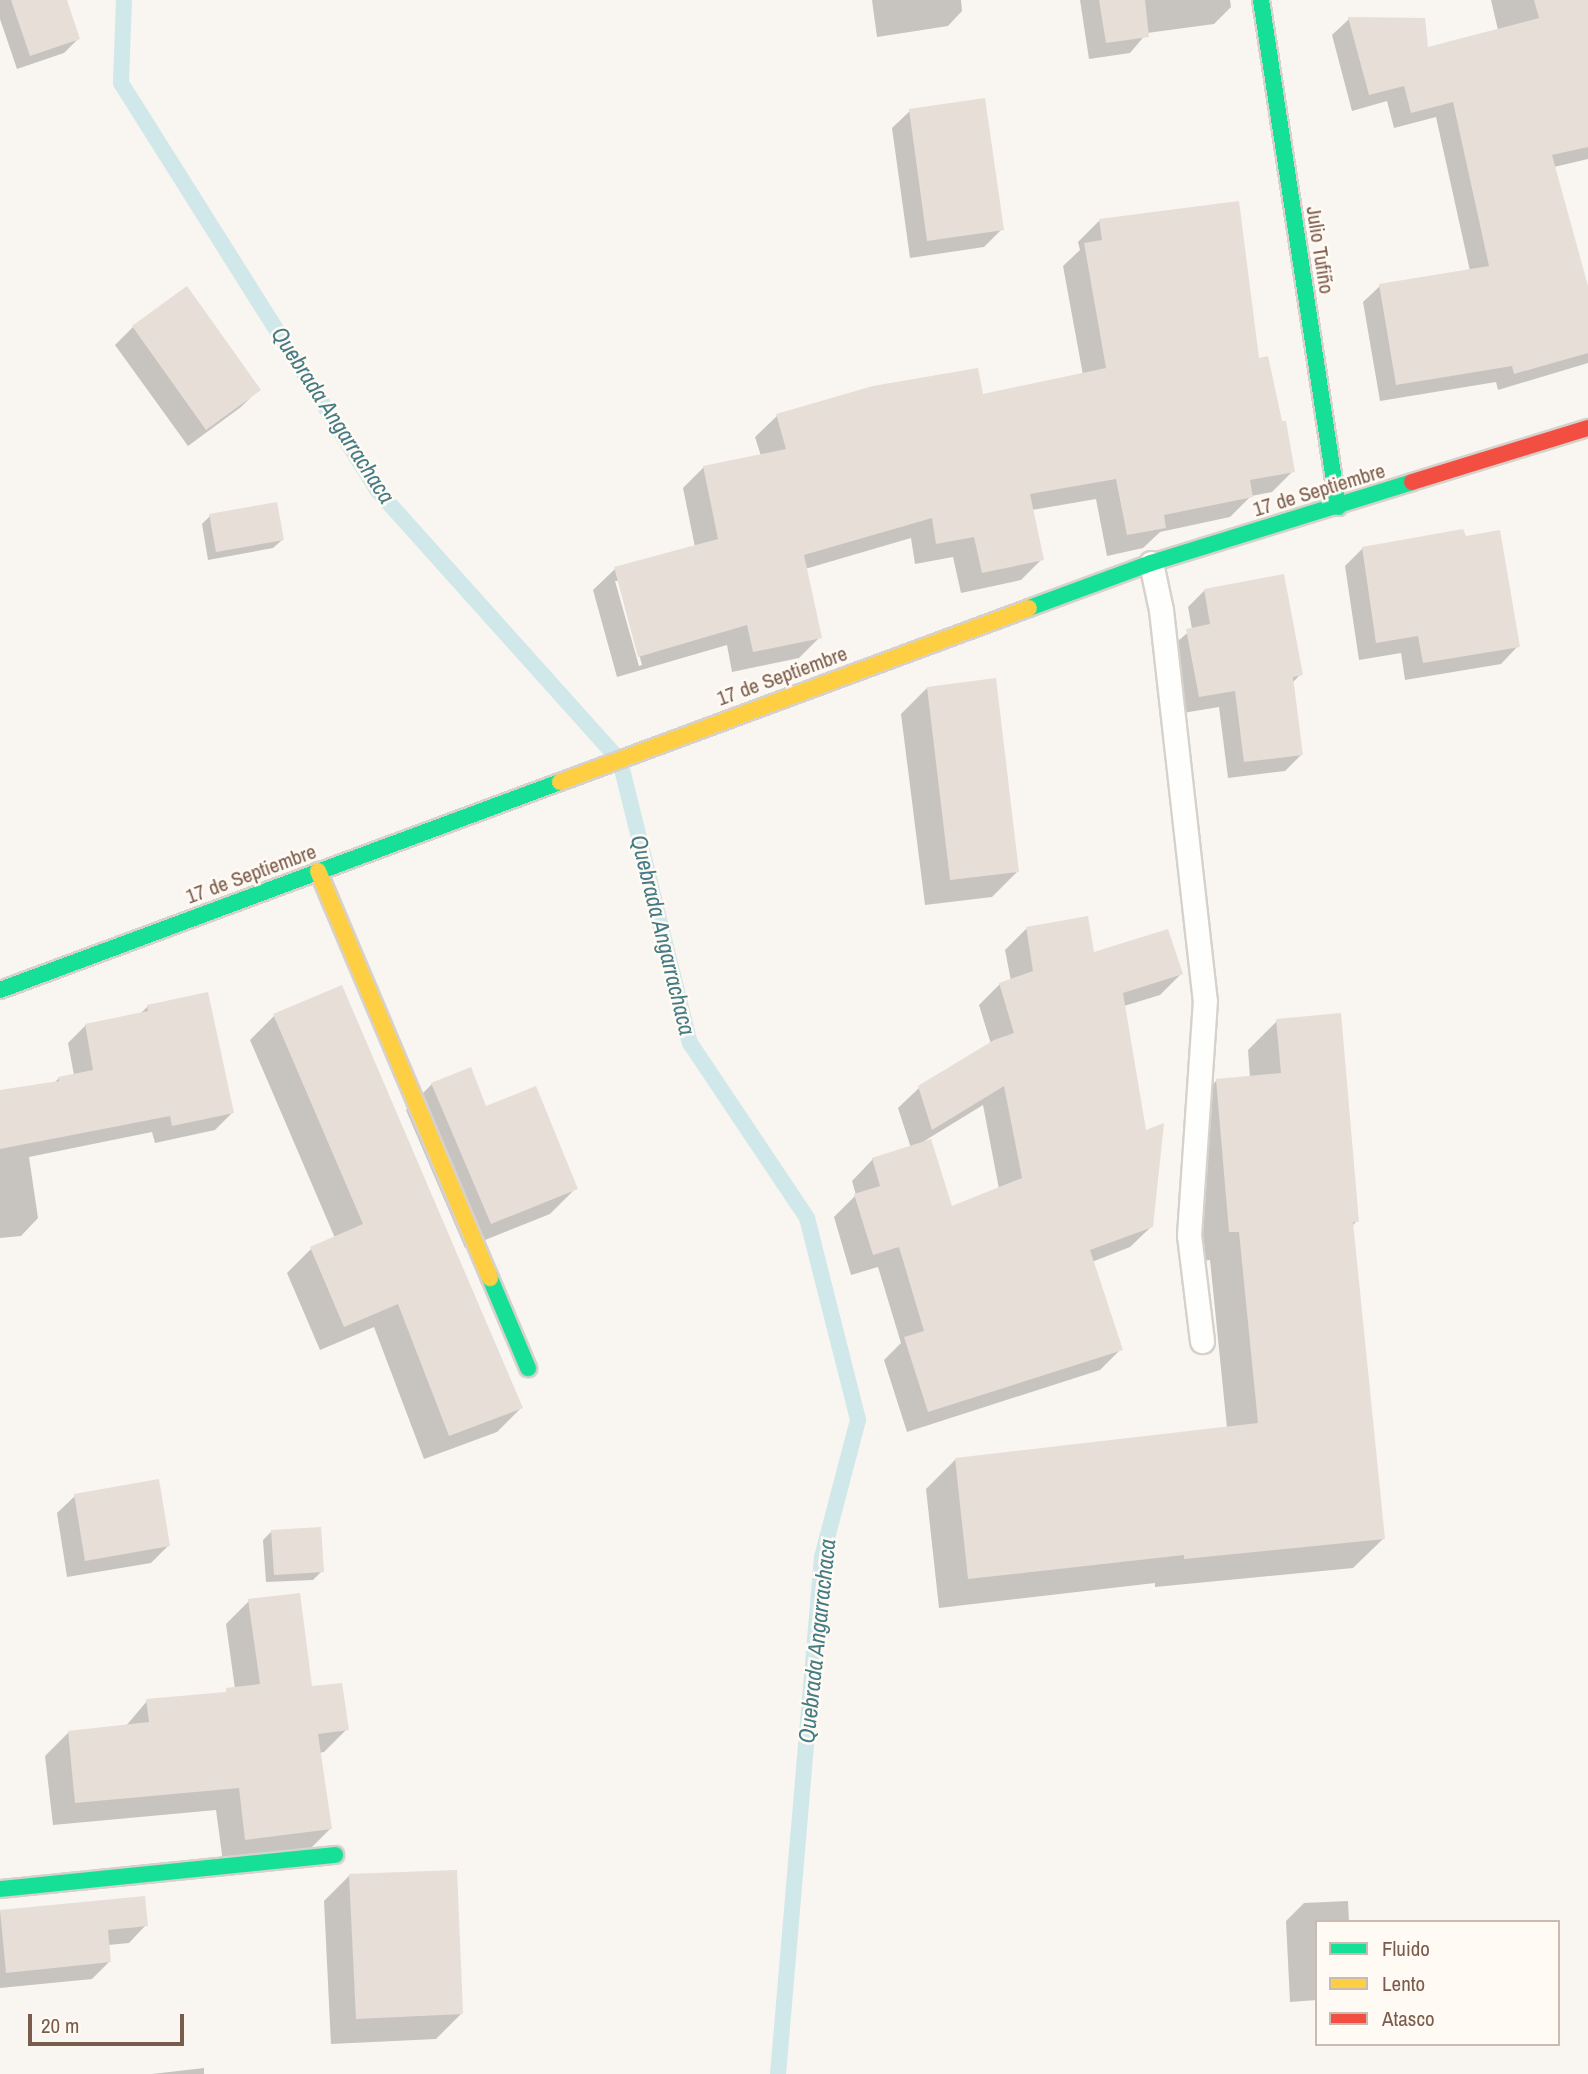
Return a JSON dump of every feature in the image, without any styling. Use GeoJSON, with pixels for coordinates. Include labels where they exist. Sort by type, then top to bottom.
{"type":"FeatureCollection","features":[{"type":"Feature","properties":{"kind":"street","name":"Julio Tufiño"},"geometry":{"type":"LineString","coordinates":[[1262,0],[1338,507]]}},
{"type":"Feature","properties":{"kind":"street","name":"17 de Septiembre"},"geometry":{"type":"LineString","coordinates":[[0,990],[1150,563],[1588,428]]}},
{"type":"Feature","properties":{"kind":"street"},"geometry":{"type":"LineString","coordinates":[[318,871],[528,1368]]}},
{"type":"Feature","properties":{"kind":"street"},"geometry":{"type":"LineString","coordinates":[[0,1889],[335,1855]]}},
{"type":"Feature","properties":{"kind":"lane"},"geometry":{"type":"LineString","coordinates":[[1150,563],[1161,610],[1205,1000],[1189,1235],[1202,1341]]}},
{"type":"Feature","properties":{"kind":"building"},"geometry":{"type":"Polygon","coordinates":[[[11,0],[67,0],[80,39],[30,56],[11,0]]]}},
{"type":"Feature","properties":{"kind":"building"},"geometry":{"type":"Polygon","coordinates":[[[1099,0],[1145,0],[1149,37],[1106,43],[1099,0]]]}},
{"type":"Feature","properties":{"kind":"building"},"geometry":{"type":"Polygon","coordinates":[[[1534,0],[1588,0],[1588,147],[1552,155],[1588,286],[1588,353],[1514,374],[1512,366],[1396,385],[1379,284],[1489,266],[1453,102],[1411,113],[1404,86],[1369,95],[1348,17],[1425,18],[1428,47],[1539,18],[1534,0]]]}},
{"type":"Feature","properties":{"kind":"building"},"geometry":{"type":"Polygon","coordinates":[[[985,98],[1004,230],[927,241],[909,109],[985,98]]]}},
{"type":"Feature","properties":{"kind":"building"},"geometry":{"type":"Polygon","coordinates":[[[1239,201],[1259,358],[1268,356],[1282,421],[1286,421],[1295,472],[1250,480],[1253,497],[1164,515],[1166,528],[1127,535],[1116,479],[1030,494],[1044,560],[982,573],[974,537],[936,544],[932,518],[804,555],[822,638],[753,652],[747,625],[638,657],[614,567],[718,539],[703,466],[786,449],[776,414],[873,386],[978,368],[983,394],[1106,368],[1084,243],[1102,240],[1099,219],[1239,201]]]}},
{"type":"Feature","properties":{"kind":"building"},"geometry":{"type":"Polygon","coordinates":[[[187,286],[261,390],[206,430],[132,326],[187,286]]]}},
{"type":"Feature","properties":{"kind":"building"},"geometry":{"type":"Polygon","coordinates":[[[277,502],[284,540],[216,552],[209,514],[277,502]]]}},
{"type":"Feature","properties":{"kind":"building"},"geometry":{"type":"Polygon","coordinates":[[[1463,529],[1466,536],[1500,530],[1520,647],[1423,663],[1418,636],[1376,643],[1362,547],[1463,529]]]}},
{"type":"Feature","properties":{"kind":"building"},"geometry":{"type":"Polygon","coordinates":[[[1284,574],[1303,675],[1293,677],[1303,755],[1244,762],[1235,691],[1199,697],[1186,629],[1210,624],[1204,589],[1284,574]]]}},
{"type":"Feature","properties":{"kind":"building"},"geometry":{"type":"Polygon","coordinates":[[[996,678],[1019,872],[950,880],[927,687],[996,678]]]}},
{"type":"Feature","properties":{"kind":"building"},"geometry":{"type":"Polygon","coordinates":[[[1088,916],[1094,952],[1168,929],[1183,974],[1123,993],[1146,1130],[1164,1123],[1153,1227],[1090,1250],[1123,1350],[928,1412],[904,1337],[924,1331],[899,1247],[873,1255],[854,1194],[880,1186],[872,1158],[931,1139],[952,1206],[1022,1178],[1004,1086],[932,1130],[918,1086],[994,1040],[1014,1033],[999,983],[1033,971],[1026,927],[1088,916]]]}},
{"type":"Feature","properties":{"kind":"building"},"geometry":{"type":"Polygon","coordinates":[[[342,985],[523,1408],[449,1436],[398,1304],[344,1327],[310,1247],[363,1224],[273,1014],[342,985]]]}},
{"type":"Feature","properties":{"kind":"building"},"geometry":{"type":"Polygon","coordinates":[[[208,992],[234,1113],[172,1126],[170,1116],[0,1149],[0,1090],[59,1081],[58,1077],[93,1070],[85,1024],[148,1011],[147,1005],[208,992]]]}},
{"type":"Feature","properties":{"kind":"building"},"geometry":{"type":"Polygon","coordinates":[[[1341,1013],[1359,1222],[1353,1222],[1385,1539],[1184,1559],[1184,1555],[968,1579],[955,1458],[1258,1423],[1239,1232],[1229,1232],[1216,1079],[1281,1073],[1276,1019],[1341,1013]]]}},
{"type":"Feature","properties":{"kind":"building"},"geometry":{"type":"Polygon","coordinates":[[[471,1067],[486,1106],[536,1086],[578,1189],[491,1224],[431,1083],[471,1067]]]}},
{"type":"Feature","properties":{"kind":"building"},"geometry":{"type":"Polygon","coordinates":[[[159,1479],[170,1546],[85,1561],[74,1494],[159,1479]]]}},
{"type":"Feature","properties":{"kind":"building"},"geometry":{"type":"Polygon","coordinates":[[[321,1527],[324,1572],[274,1575],[271,1530],[321,1527]]]}},
{"type":"Feature","properties":{"kind":"building"},"geometry":{"type":"Polygon","coordinates":[[[300,1593],[312,1686],[342,1683],[349,1730],[318,1734],[332,1829],[245,1840],[239,1788],[75,1803],[68,1731],[149,1722],[146,1699],[226,1692],[226,1688],[260,1684],[248,1599],[300,1593]]]}},
{"type":"Feature","properties":{"kind":"building"},"geometry":{"type":"Polygon","coordinates":[[[457,1870],[463,2014],[356,2019],[349,1874],[457,1870]]]}},
{"type":"Feature","properties":{"kind":"building"},"geometry":{"type":"Polygon","coordinates":[[[145,1896],[148,1926],[108,1930],[111,1962],[6,1973],[0,1910],[145,1896]]]}},
{"type":"Feature","properties":{"kind":"waterway","name":"Quebrada Angarrachaca"},"geometry":{"type":"LineString","coordinates":[[124,0],[121,83],[377,490],[620,761],[690,1043],[807,1218],[858,1420],[822,1557],[778,2074]]}},
{"type":"Feature","properties":{"kind":"traffic: fast"},"geometry":{"type":"LineString","coordinates":[[1261,0],[1338,507]]}},
{"type":"Feature","properties":{"kind":"traffic: fast"},"geometry":{"type":"LineString","coordinates":[[1029,608],[1151,563],[1412,482]]}},
{"type":"Feature","properties":{"kind":"traffic: fast"},"geometry":{"type":"LineString","coordinates":[[0,990],[560,782]]}},
{"type":"Feature","properties":{"kind":"traffic: fast"},"geometry":{"type":"LineString","coordinates":[[490,1278],[528,1368]]}},
{"type":"Feature","properties":{"kind":"traffic: fast"},"geometry":{"type":"LineString","coordinates":[[0,1889],[335,1855]]}},
{"type":"Feature","properties":{"kind":"traffic: slow"},"geometry":{"type":"LineString","coordinates":[[560,782],[1029,608]]}},
{"type":"Feature","properties":{"kind":"traffic: slow"},"geometry":{"type":"LineString","coordinates":[[318,871],[490,1278]]}},
{"type":"Feature","properties":{"kind":"traffic: jam"},"geometry":{"type":"LineString","coordinates":[[1412,482],[1588,428]]}}]}
